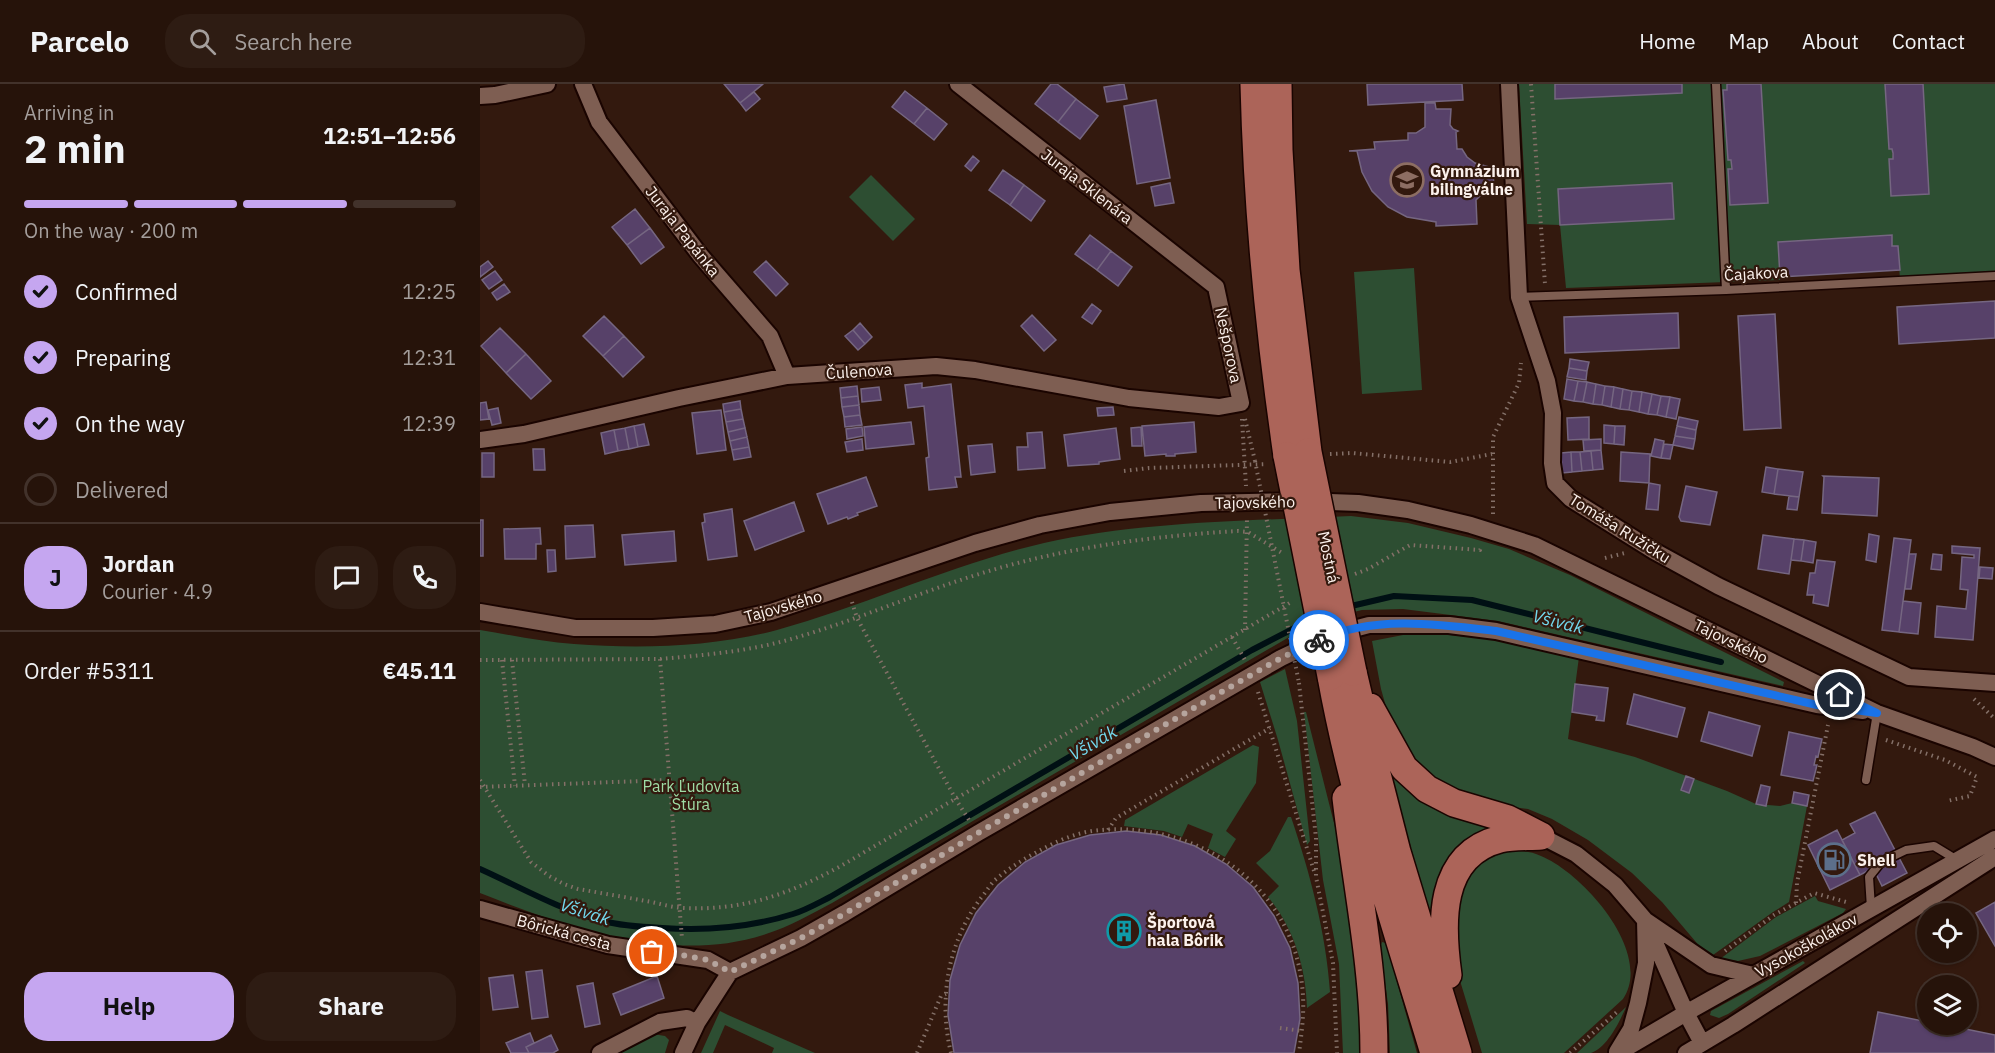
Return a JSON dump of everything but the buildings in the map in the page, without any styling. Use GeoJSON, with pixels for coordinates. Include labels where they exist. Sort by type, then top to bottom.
{"type":"FeatureCollection","features":[{"type":"Feature","properties":{"kind":"main road","name":"Mostná"},"geometry":{"type":"LineString","coordinates":[[1254,84],[1264,273],[1273,360],[1299,456],[1344,680],[1376,859],[1434,1053]]}},
{"type":"Feature","properties":{"kind":"main road","name":"Mostná"},"geometry":{"type":"LineString","coordinates":[[1278,84],[1279,150],[1299,456]]}},
{"type":"Feature","properties":{"kind":"main road","name":"Mostná"},"geometry":{"type":"LineString","coordinates":[[1344,680],[1376,770],[1397,852],[1458,1053]]}},
{"type":"Feature","properties":{"kind":"main road"},"geometry":{"type":"LineString","coordinates":[[1344,680],[1404,768],[1426,789],[1454,803],[1508,819],[1541,836]]}},
{"type":"Feature","properties":{"kind":"main road"},"geometry":{"type":"LineString","coordinates":[[1344,680],[1351,844],[1368,953],[1374,1053]]}},
{"type":"Feature","properties":{"kind":"main road"},"geometry":{"type":"LineString","coordinates":[[1458,1053],[1443,940],[1444,905],[1452,878],[1465,860],[1478,848],[1500,839],[1541,836]]}},
{"type":"Feature","properties":{"kind":"street"},"geometry":{"type":"LineString","coordinates":[[480,96],[547,84]]}},
{"type":"Feature","properties":{"kind":"street","name":"Juraja Papánka"},"geometry":{"type":"LineString","coordinates":[[582,84],[599,122],[700,255],[770,336],[787,376]]}},
{"type":"Feature","properties":{"kind":"street","name":"Juraja Sklenára"},"geometry":{"type":"LineString","coordinates":[[958,84],[1216,287]]}},
{"type":"Feature","properties":{"kind":"street","name":"Tomáša Ružičku"},"geometry":{"type":"LineString","coordinates":[[1509,84],[1519,297],[1547,381],[1553,413],[1552,463],[1555,483],[1571,499],[1648,548],[1709,581],[1909,677],[1995,683]]}},
{"type":"Feature","properties":{"kind":"street","name":"Nešporova"},"geometry":{"type":"LineString","coordinates":[[1216,287],[1241,403]]}},
{"type":"Feature","properties":{"kind":"street","name":"Čulenova"},"geometry":{"type":"LineString","coordinates":[[480,440],[524,434],[787,376],[936,366],[975,370],[1129,398],[1219,407],[1241,403]]}},
{"type":"Feature","properties":{"kind":"street","name":"Tajovského"},"geometry":{"type":"LineString","coordinates":[[480,612],[575,628],[653,628],[715,624],[771,612],[975,543],[1040,525],[1110,512],[1201,503],[1302,501],[1358,503],[1408,510],[1487,530],[1534,545],[1877,713],[1995,757]]}},
{"type":"Feature","properties":{"kind":"street"},"geometry":{"type":"LineString","coordinates":[[683,1053],[697,1023],[730,972],[801,938],[846,913],[978,833],[1281,658],[1327,636],[1369,625],[1449,625],[1496,631],[1817,705],[1877,713]]}},
{"type":"Feature","properties":{"kind":"street"},"geometry":{"type":"LineString","coordinates":[[1973,747],[1995,747]]}},
{"type":"Feature","properties":{"kind":"street"},"geometry":{"type":"LineString","coordinates":[[1541,836],[1576,854],[1616,885],[1645,920],[1686,1013],[1702,1043]]}},
{"type":"Feature","properties":{"kind":"street","name":"Vysokoškolákov"},"geometry":{"type":"LineString","coordinates":[[1617,1053],[1995,839]]}},
{"type":"Feature","properties":{"kind":"street","name":"Vysokoškolákov"},"geometry":{"type":"LineString","coordinates":[[1686,1053],[1995,857]]}},
{"type":"Feature","properties":{"kind":"street","name":"Bôrická cesta"},"geometry":{"type":"LineString","coordinates":[[480,909],[608,945],[708,960],[730,972]]}},
{"type":"Feature","properties":{"kind":"street"},"geometry":{"type":"LineString","coordinates":[[1645,920],[1711,965],[1753,975]]}},
{"type":"Feature","properties":{"kind":"street"},"geometry":{"type":"LineString","coordinates":[[1617,1053],[1631,1029],[1638,1003],[1646,963],[1645,920]]}},
{"type":"Feature","properties":{"kind":"street"},"geometry":{"type":"LineString","coordinates":[[600,1053],[660,1022],[687,1018],[697,1023]]}},
{"type":"Feature","properties":{"kind":"lane"},"geometry":{"type":"LineString","coordinates":[[1716,84],[1726,290]]}},
{"type":"Feature","properties":{"kind":"lane","name":"Čajakova"},"geometry":{"type":"LineString","coordinates":[[1519,297],[1726,290],[1995,276]]}},
{"type":"Feature","properties":{"kind":"lane"},"geometry":{"type":"LineString","coordinates":[[1866,780],[1877,713]]}},
{"type":"Feature","properties":{"kind":"lane"},"geometry":{"type":"LineString","coordinates":[[1871,909],[1869,877],[1881,862],[1906,850],[1934,846],[1957,860]]}},
{"type":"Feature","properties":{"kind":"path"},"geometry":{"type":"LineString","coordinates":[[1531,84],[1546,296]]}},
{"type":"Feature","properties":{"kind":"path"},"geometry":{"type":"LineString","coordinates":[[1355,574],[1410,545],[1480,550],[1493,513],[1491,454],[1493,437],[1519,383],[1521,357]]}},
{"type":"Feature","properties":{"kind":"path"},"geometry":{"type":"LineString","coordinates":[[1241,403],[1245,465]]}},
{"type":"Feature","properties":{"kind":"path"},"geometry":{"type":"LineString","coordinates":[[1241,403],[1255,461],[1299,683],[1316,838],[1316,877]]}},
{"type":"Feature","properties":{"kind":"path"},"geometry":{"type":"LineString","coordinates":[[1124,471],[1245,465],[1299,456],[1352,453],[1450,462],[1491,454]]}},
{"type":"Feature","properties":{"kind":"path"},"geometry":{"type":"LineString","coordinates":[[480,660],[660,659],[750,649],[797,637],[980,574],[1028,561],[1116,544],[1218,532],[1248,532],[1245,630],[839,867],[777,896],[744,904],[680,908],[578,889],[564,884],[531,862],[482,787],[480,780]]}},
{"type":"Feature","properties":{"kind":"path"},"geometry":{"type":"LineString","coordinates":[[852,601],[856,618],[955,798],[964,810]]}},
{"type":"Feature","properties":{"kind":"path"},"geometry":{"type":"LineString","coordinates":[[1232,637],[1246,662]]}},
{"type":"Feature","properties":{"kind":"path"},"geometry":{"type":"LineString","coordinates":[[660,659],[682,941]]}},
{"type":"Feature","properties":{"kind":"path"},"geometry":{"type":"LineString","coordinates":[[502,660],[515,786]]}},
{"type":"Feature","properties":{"kind":"path"},"geometry":{"type":"LineString","coordinates":[[512,660],[525,785]]}},
{"type":"Feature","properties":{"kind":"path"},"geometry":{"type":"LineString","coordinates":[[1255,684],[1316,877],[1333,963],[1337,1053]]}},
{"type":"Feature","properties":{"kind":"path"},"geometry":{"type":"LineString","coordinates":[[1796,903],[1797,883],[1828,725]]}},
{"type":"Feature","properties":{"kind":"path"},"geometry":{"type":"LineString","coordinates":[[1107,830],[1116,818],[1270,728]]}},
{"type":"Feature","properties":{"kind":"path"},"geometry":{"type":"LineString","coordinates":[[1885,740],[1945,760],[1977,777],[1970,796],[1947,801]]}},
{"type":"Feature","properties":{"kind":"path"},"geometry":{"type":"LineString","coordinates":[[482,787],[669,780]]}},
{"type":"Feature","properties":{"kind":"path"},"geometry":{"type":"LineString","coordinates":[[951,1053],[945,1015],[947,978],[955,944],[971,912],[994,882],[1022,860],[1055,842],[1090,831],[1126,829],[1163,833],[1198,845],[1228,862],[1255,886],[1277,913],[1293,947],[1302,983],[1304,1019],[1299,1053]]}},
{"type":"Feature","properties":{"kind":"path"},"geometry":{"type":"LineString","coordinates":[[1717,957],[1774,915],[1814,893],[1871,909]]}},
{"type":"Feature","properties":{"kind":"path"},"geometry":{"type":"LineString","coordinates":[[917,1053],[941,996],[946,994]]}},
{"type":"Feature","properties":{"kind":"path"},"geometry":{"type":"LineString","coordinates":[[1570,1053],[1620,1009]]}},
{"type":"Feature","properties":{"kind":"path"},"geometry":{"type":"LineString","coordinates":[[1280,1028],[1302,1031]]}},
{"type":"Feature","properties":{"kind":"green space"},"geometry":{"type":"Polygon","coordinates":[[[1519,84],[1555,84],[1555,98],[1682,93],[1682,84],[1727,84],[1727,90],[1723,91],[1728,160],[1731,160],[1731,205],[1768,203],[1761,84],[1885,84],[1889,149],[1892,149],[1893,159],[1889,159],[1891,195],[1923,84],[1995,84],[1995,276],[1900,281],[1898,246],[1892,246],[1891,235],[1778,242],[1780,280],[1566,288],[1560,225],[1527,224],[1519,84]]]}},
{"type":"Feature","properties":{"kind":"green space"},"geometry":{"type":"Polygon","coordinates":[[[871,175],[915,219],[893,241],[849,197],[871,175]]]}},
{"type":"Feature","properties":{"kind":"green space"},"geometry":{"type":"Polygon","coordinates":[[[1414,268],[1422,390],[1362,394],[1354,272],[1414,268]]]}},
{"type":"Feature","properties":{"kind":"green space","name":"Park Ľudovíta Štúra"},"geometry":{"type":"Polygon","coordinates":[[[1351,516],[1408,523],[1509,549],[1570,575],[1784,682],[1783,686],[1498,621],[1403,609],[1362,610],[1329,618],[1291,636],[832,903],[766,934],[730,943],[694,946],[657,944],[584,930],[480,893],[480,630],[551,642],[599,646],[676,645],[727,640],[752,636],[811,620],[943,573],[1044,543],[1158,526],[1351,516]]]}},
{"type":"Feature","properties":{"kind":"green space"},"geometry":{"type":"Polygon","coordinates":[[[1403,635],[1450,635],[1496,640],[1579,657],[1568,739],[1635,757],[1756,804],[1780,806],[1792,803],[1807,806],[1789,902],[1713,955],[1701,948],[1662,902],[1632,873],[1588,840],[1552,819],[1528,809],[1482,803],[1456,795],[1412,765],[1390,721],[1372,641],[1403,635]]]}},
{"type":"Feature","properties":{"kind":"green space"},"geometry":{"type":"Polygon","coordinates":[[[1285,669],[1297,721],[1310,841],[1307,845],[1260,682],[1285,669]]]}},
{"type":"Feature","properties":{"kind":"green space"},"geometry":{"type":"Polygon","coordinates":[[[1304,712],[1306,712],[1336,831],[1353,916],[1367,1053],[1343,1053],[1339,964],[1323,880],[1304,712]]]}},
{"type":"Feature","properties":{"kind":"green space"},"geometry":{"type":"Polygon","coordinates":[[[1253,745],[1259,747],[1256,783],[1226,831],[1236,839],[1225,857],[1208,848],[1213,834],[1188,824],[1182,837],[1164,831],[1124,826],[1125,820],[1253,745]]]}},
{"type":"Feature","properties":{"kind":"green space"},"geometry":{"type":"Polygon","coordinates":[[[1388,768],[1495,828],[1432,920],[1388,768]]]}},
{"type":"Feature","properties":{"kind":"green space"},"geometry":{"type":"Polygon","coordinates":[[[1288,817],[1291,817],[1311,881],[1328,970],[1330,992],[1307,1008],[1304,978],[1297,949],[1285,922],[1268,897],[1279,886],[1256,863],[1270,851],[1288,817]]]}},
{"type":"Feature","properties":{"kind":"green space"},"geometry":{"type":"Polygon","coordinates":[[[1509,850],[1541,856],[1558,865],[1576,879],[1609,917],[1622,938],[1629,960],[1630,980],[1623,999],[1564,1053],[1482,1053],[1454,961],[1453,930],[1462,885],[1472,869],[1483,859],[1509,850]]]}},
{"type":"Feature","properties":{"kind":"green space"},"geometry":{"type":"Polygon","coordinates":[[[1815,896],[1818,901],[1846,909],[1843,913],[1760,956],[1738,961],[1720,959],[1776,917],[1815,896]]]}},
{"type":"Feature","properties":{"kind":"green space"},"geometry":{"type":"Polygon","coordinates":[[[1382,942],[1386,943],[1417,1053],[1390,1053],[1388,1004],[1380,947],[1382,942]]]}},
{"type":"Feature","properties":{"kind":"green space"},"geometry":{"type":"Polygon","coordinates":[[[1803,961],[1805,963],[1728,1014],[1719,1018],[1710,1015],[1711,1011],[1803,961]]]}},
{"type":"Feature","properties":{"kind":"green space"},"geometry":{"type":"Polygon","coordinates":[[[1626,1007],[1602,1046],[1591,1053],[1577,1053],[1626,1007]]]}},
{"type":"Feature","properties":{"kind":"green space"},"geometry":{"type":"Polygon","coordinates":[[[720,1011],[815,1053],[772,1053],[774,1048],[725,1025],[713,1053],[701,1053],[720,1011]]]}},
{"type":"Feature","properties":{"kind":"green space"},"geometry":{"type":"Polygon","coordinates":[[[653,1034],[665,1036],[669,1040],[665,1053],[610,1053],[653,1034]]]}},
{"type":"Feature","properties":{"kind":"waterway","name":"Všivák"},"geometry":{"type":"LineString","coordinates":[[1347,607],[1394,596],[1472,600],[1721,662]]}},
{"type":"Feature","properties":{"kind":"waterway","name":"Všivák"},"geometry":{"type":"LineString","coordinates":[[480,869],[571,911],[625,925],[712,929],[777,919],[830,897],[1252,650],[1312,619]]}},
{"type":"Feature","properties":{"kind":"way so far"},"geometry":{"type":"LineString","coordinates":[[652,952],[708,960],[730,972],[801,938],[846,913],[978,833],[1232,686],[1281,658],[1319,640]]}},
{"type":"Feature","properties":{"kind":"place","name":"Gymnázium bilingválne"},"geometry":{"type":"Point","coordinates":[1407,180]}},
{"type":"Feature","properties":{"kind":"place","name":"Shell"},"geometry":{"type":"Point","coordinates":[1834,860]}},
{"type":"Feature","properties":{"kind":"place","name":"Športová hala Bôrik"},"geometry":{"type":"Point","coordinates":[1124,931]}},
{"type":"Feature","properties":{"kind":"route"},"geometry":{"type":"LineString","coordinates":[[1319,640],[1369,625],[1449,625],[1496,631],[1817,705],[1877,713],[1840,695]]}}]}
